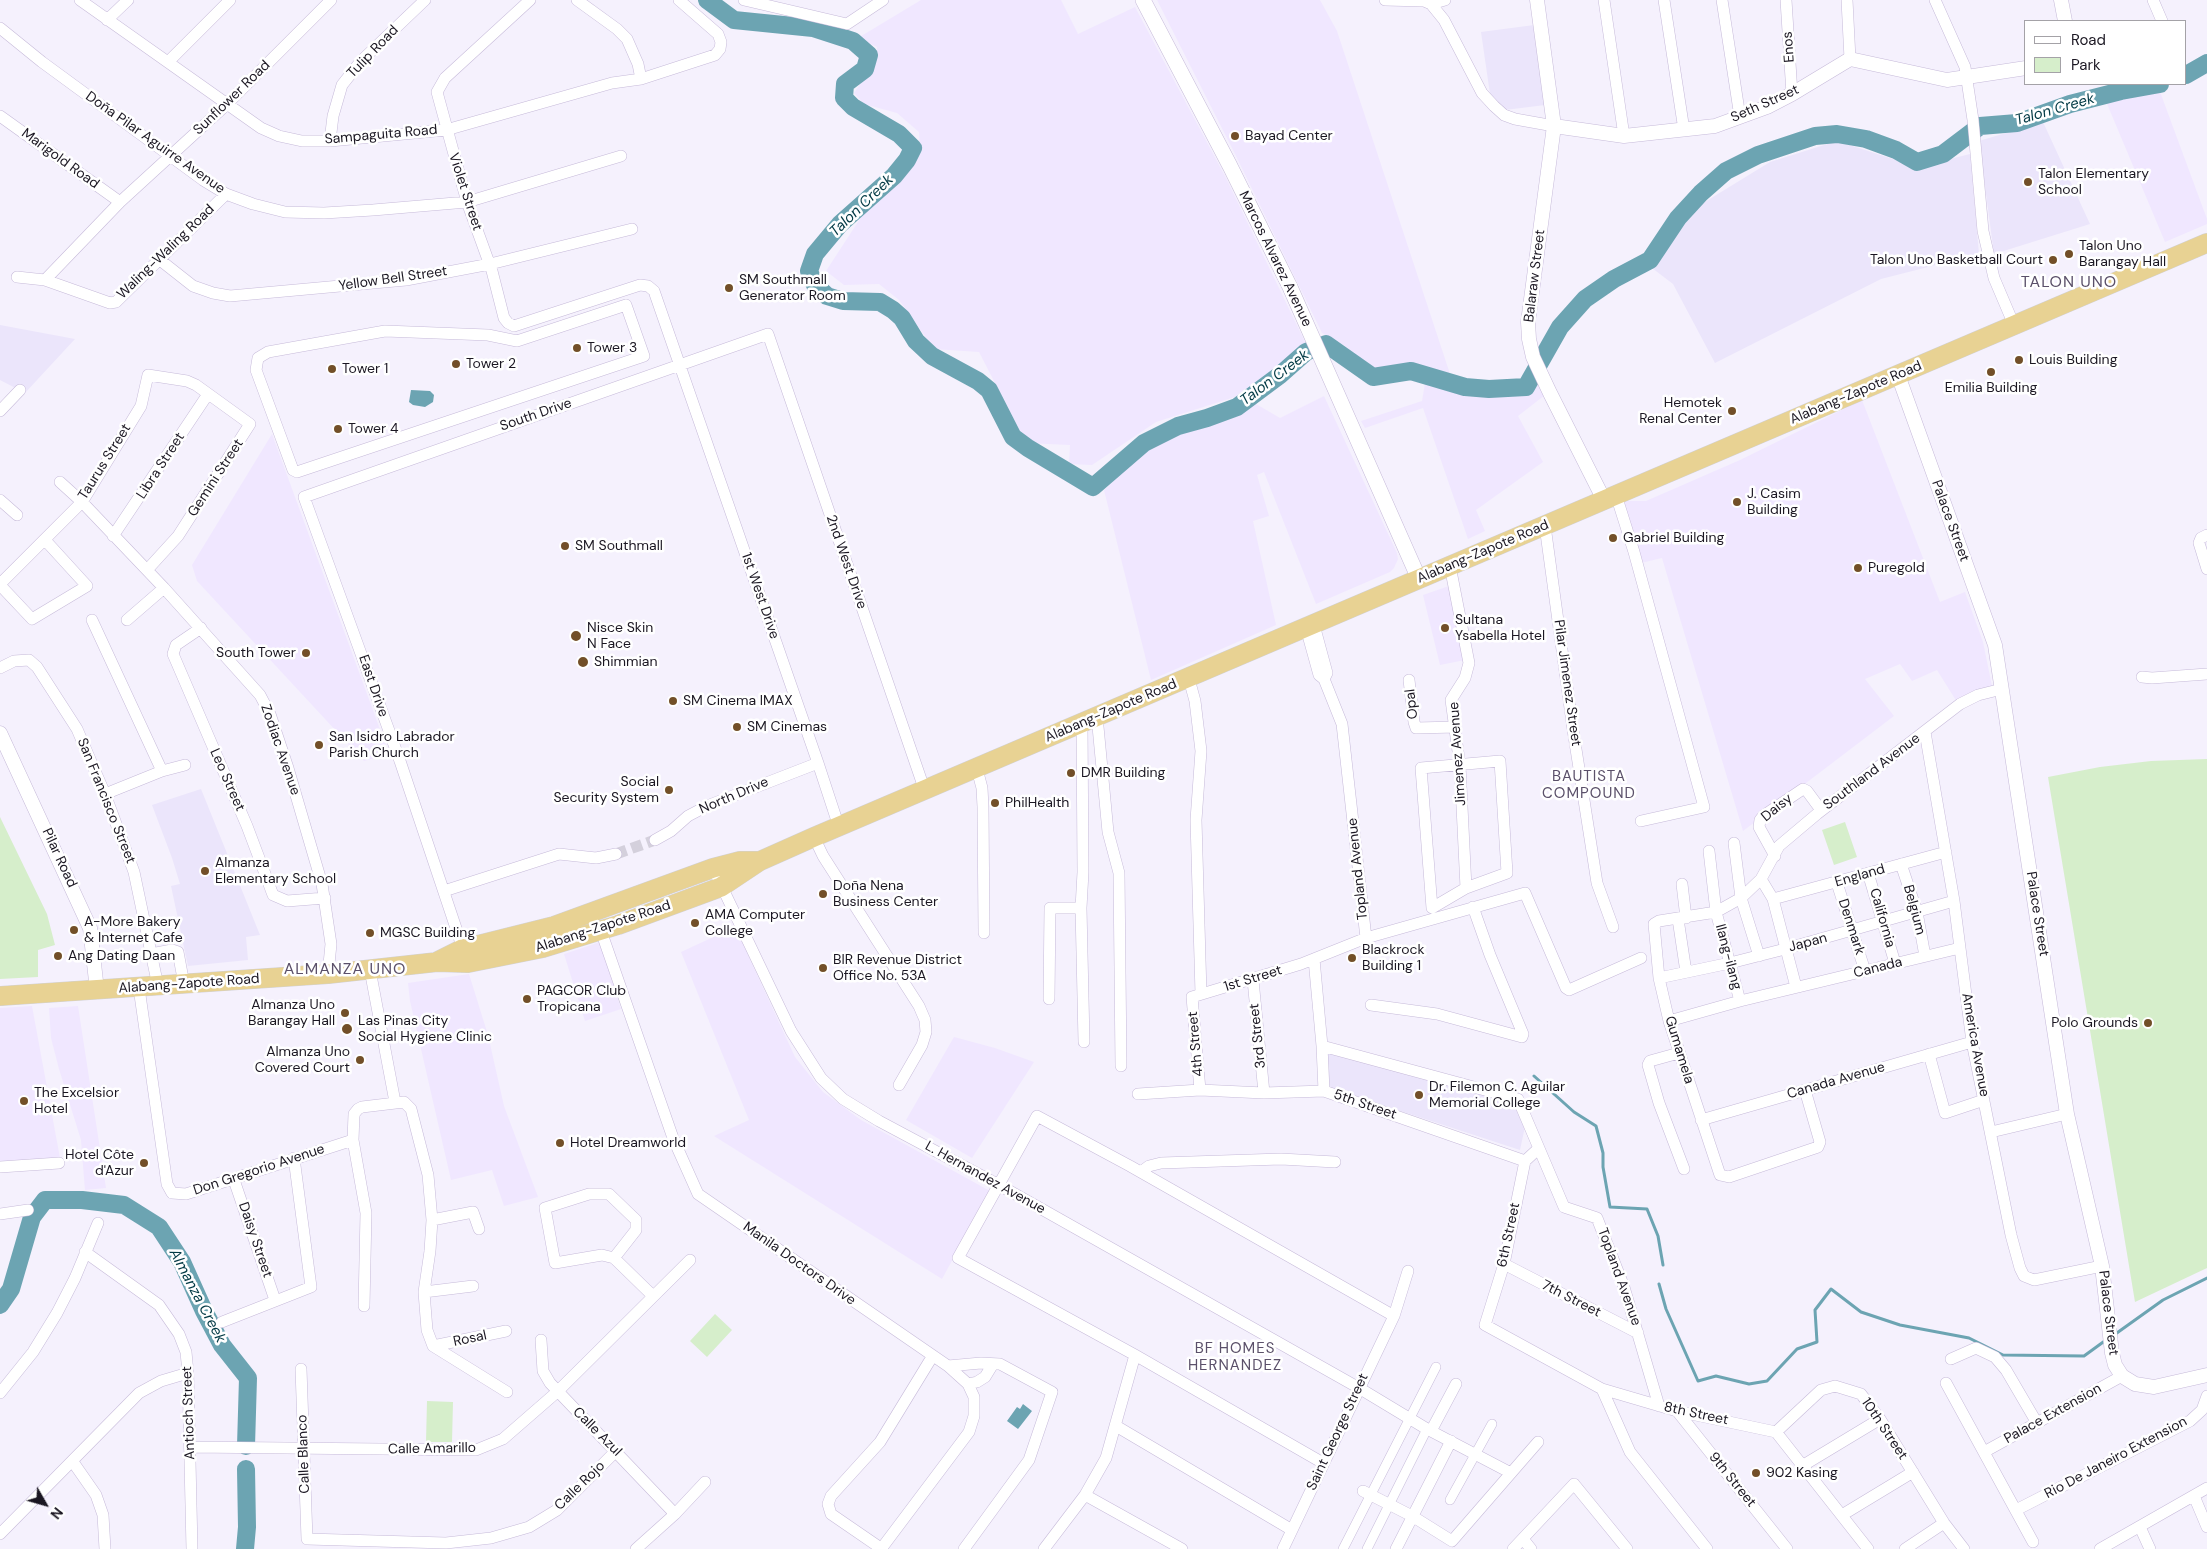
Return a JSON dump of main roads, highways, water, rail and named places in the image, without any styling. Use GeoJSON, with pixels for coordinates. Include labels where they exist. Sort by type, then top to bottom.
{"type":"FeatureCollection","features":[{"type":"Feature","properties":{"kind":"highway","name":"Alabang-Zapote Road"},"geometry":{"type":"LineString","coordinates":[[0,996],[139,988],[370,970],[436,962],[465,956],[534,950],[601,930],[721,887],[760,861],[1189,678],[1313,635],[1450,566],[2207,243]]}},
{"type":"Feature","properties":{"kind":"highway","name":"Alabang-Zapote Road"},"geometry":{"type":"LineString","coordinates":[[465,956],[713,868],[740,861],[760,861]]}},
{"type":"Feature","properties":{"kind":"main road","name":"Marcos Alvarez Avenue"},"geometry":{"type":"LineString","coordinates":[[1143,0],[1230,166],[1313,339],[1419,580]]}},
{"type":"Feature","properties":{"kind":"water"},"geometry":{"type":"Polygon","coordinates":[[[411,390],[430,391],[434,395],[433,402],[425,407],[413,405],[409,402],[411,390]]]}},
{"type":"Feature","properties":{"kind":"water"},"geometry":{"type":"Polygon","coordinates":[[[1023,1404],[1032,1411],[1018,1429],[1007,1421],[1017,1407],[1020,1409],[1023,1404]]]}},
{"type":"Feature","properties":{"kind":"waterway","name":"Talon Creek"},"geometry":{"type":"LineString","coordinates":[[707,0],[734,20],[813,28],[853,41],[869,55],[865,69],[845,84],[844,98],[853,107],[899,134],[913,148],[907,160],[894,176],[840,224],[815,254],[809,271],[815,285],[827,296],[843,301],[880,302],[893,310],[902,318],[916,341],[932,356],[978,381],[989,390],[1013,437],[1093,487],[1144,443],[1178,426],[1237,407],[1280,375],[1306,352],[1326,344],[1373,377],[1411,371],[1465,387],[1489,389],[1526,387],[1560,327],[1585,299],[1614,279],[1650,260],[1678,218],[1701,193],[1726,171],[1758,155],[1815,136],[1837,134],[1866,139],[1896,150],[1917,162],[1943,154],[1980,126],[2017,123],[2070,104],[2154,85]]}},
{"type":"Feature","properties":{"kind":"waterway","name":"Talon Creek"},"geometry":{"type":"LineString","coordinates":[[2187,74],[2207,63]]}},
{"type":"Feature","properties":{"kind":"waterway"},"geometry":{"type":"LineString","coordinates":[[1534,1076],[1574,1112],[1596,1126],[1603,1153],[1603,1167],[1610,1207],[1647,1209],[1658,1236],[1663,1265]]}},
{"type":"Feature","properties":{"kind":"waterway","name":"Almanza Creek"},"geometry":{"type":"LineString","coordinates":[[0,1305],[11,1289],[32,1217],[45,1200],[82,1200],[124,1205],[159,1227],[182,1262],[222,1345],[248,1378],[246,1446]]}},
{"type":"Feature","properties":{"kind":"waterway"},"geometry":{"type":"LineString","coordinates":[[2114,1335],[2163,1300],[2207,1278]]}},
{"type":"Feature","properties":{"kind":"waterway"},"geometry":{"type":"LineString","coordinates":[[1659,1284],[1666,1309],[1698,1381],[1716,1376],[1749,1384],[1767,1381],[1797,1349],[1817,1342],[1815,1310],[1831,1289],[1861,1312],[1900,1325],[1969,1338],[2003,1355],[2084,1356],[2106,1340]]}},
{"type":"Feature","properties":{"kind":"waterway","name":"Almanza Creek"},"geometry":{"type":"LineString","coordinates":[[245,1549],[247,1527],[246,1469]]}},
{"type":"Feature","properties":{"kind":"tunnel"},"geometry":{"type":"LineString","coordinates":[[616,854],[655,840]]}},
{"type":"Feature","properties":{"kind":"place","name":"Bayad Center"},"geometry":{"type":"Point","coordinates":[1235,136]}},
{"type":"Feature","properties":{"kind":"place","name":"Talon Elementary School"},"geometry":{"type":"Point","coordinates":[2028,182]}},
{"type":"Feature","properties":{"kind":"place","name":"Talon Uno Barangay Hall"},"geometry":{"type":"Point","coordinates":[2069,254]}},
{"type":"Feature","properties":{"kind":"place","name":"Talon Uno Basketball Court"},"geometry":{"type":"Point","coordinates":[2053,260]}},
{"type":"Feature","properties":{"kind":"place","name":"SM Southmall Generator Room"},"geometry":{"type":"Point","coordinates":[729,288]}},
{"type":"Feature","properties":{"kind":"place","name":"Tower 3"},"geometry":{"type":"Point","coordinates":[577,348]}},
{"type":"Feature","properties":{"kind":"place","name":"Louis Building"},"geometry":{"type":"Point","coordinates":[2019,360]}},
{"type":"Feature","properties":{"kind":"place","name":"Tower 2"},"geometry":{"type":"Point","coordinates":[456,364]}},
{"type":"Feature","properties":{"kind":"place","name":"Tower 1"},"geometry":{"type":"Point","coordinates":[332,369]}},
{"type":"Feature","properties":{"kind":"place","name":"Emilia Building"},"geometry":{"type":"Point","coordinates":[1991,372]}},
{"type":"Feature","properties":{"kind":"place","name":"Hemotek Renal Center"},"geometry":{"type":"Point","coordinates":[1732,411]}},
{"type":"Feature","properties":{"kind":"place","name":"Tower 4"},"geometry":{"type":"Point","coordinates":[338,429]}},
{"type":"Feature","properties":{"kind":"place","name":"J. Casim Building"},"geometry":{"type":"Point","coordinates":[1737,502]}},
{"type":"Feature","properties":{"kind":"place","name":"Gabriel Building"},"geometry":{"type":"Point","coordinates":[1613,538]}},
{"type":"Feature","properties":{"kind":"place","name":"SM Southmall"},"geometry":{"type":"Point","coordinates":[565,546]}},
{"type":"Feature","properties":{"kind":"place","name":"Puregold"},"geometry":{"type":"Point","coordinates":[1858,568]}},
{"type":"Feature","properties":{"kind":"place","name":"Sultana Ysabella Hotel"},"geometry":{"type":"Point","coordinates":[1445,628]}},
{"type":"Feature","properties":{"kind":"place","name":"Nisce Skin N Face"},"geometry":{"type":"Point","coordinates":[576,636]}},
{"type":"Feature","properties":{"kind":"place","name":"South Tower"},"geometry":{"type":"Point","coordinates":[306,653]}},
{"type":"Feature","properties":{"kind":"place","name":"Shimmian"},"geometry":{"type":"Point","coordinates":[583,662]}},
{"type":"Feature","properties":{"kind":"place","name":"SM Cinema IMAX"},"geometry":{"type":"Point","coordinates":[673,701]}},
{"type":"Feature","properties":{"kind":"place","name":"SM Cinemas"},"geometry":{"type":"Point","coordinates":[737,727]}},
{"type":"Feature","properties":{"kind":"place","name":"San Isidro Labrador Parish Church"},"geometry":{"type":"Point","coordinates":[319,745]}},
{"type":"Feature","properties":{"kind":"place","name":"DMR Building"},"geometry":{"type":"Point","coordinates":[1071,773]}},
{"type":"Feature","properties":{"kind":"place","name":"Social Security System"},"geometry":{"type":"Point","coordinates":[669,790]}},
{"type":"Feature","properties":{"kind":"place","name":"PhilHealth"},"geometry":{"type":"Point","coordinates":[995,803]}},
{"type":"Feature","properties":{"kind":"place","name":"Almanza Elementary School"},"geometry":{"type":"Point","coordinates":[205,871]}},
{"type":"Feature","properties":{"kind":"place","name":"Doña Nena Business Center"},"geometry":{"type":"Point","coordinates":[823,894]}},
{"type":"Feature","properties":{"kind":"place","name":"AMA Computer College"},"geometry":{"type":"Point","coordinates":[695,923]}},
{"type":"Feature","properties":{"kind":"place","name":"A-More Bakery & Internet Cafe"},"geometry":{"type":"Point","coordinates":[74,930]}},
{"type":"Feature","properties":{"kind":"place","name":"MGSC Building"},"geometry":{"type":"Point","coordinates":[370,933]}},
{"type":"Feature","properties":{"kind":"place","name":"Ang Dating Daan"},"geometry":{"type":"Point","coordinates":[58,956]}},
{"type":"Feature","properties":{"kind":"place","name":"Blackrock Building 1"},"geometry":{"type":"Point","coordinates":[1352,958]}},
{"type":"Feature","properties":{"kind":"place","name":"BIR Revenue District Office No. 53A"},"geometry":{"type":"Point","coordinates":[823,968]}},
{"type":"Feature","properties":{"kind":"place","name":"PAGCOR Club Tropicana"},"geometry":{"type":"Point","coordinates":[527,999]}},
{"type":"Feature","properties":{"kind":"place","name":"Almanza Uno Barangay Hall"},"geometry":{"type":"Point","coordinates":[345,1013]}},
{"type":"Feature","properties":{"kind":"place","name":"Polo Grounds"},"geometry":{"type":"Point","coordinates":[2148,1023]}},
{"type":"Feature","properties":{"kind":"place","name":"Las Pinas City Social Hygiene Clinic"},"geometry":{"type":"Point","coordinates":[347,1029]}},
{"type":"Feature","properties":{"kind":"place","name":"Almanza Uno Covered Court"},"geometry":{"type":"Point","coordinates":[360,1060]}},
{"type":"Feature","properties":{"kind":"place","name":"Dr. Filemon C. Aguilar Memorial College"},"geometry":{"type":"Point","coordinates":[1419,1095]}},
{"type":"Feature","properties":{"kind":"place","name":"The Excelsior Hotel"},"geometry":{"type":"Point","coordinates":[24,1101]}},
{"type":"Feature","properties":{"kind":"place","name":"Hotel Dreamworld"},"geometry":{"type":"Point","coordinates":[560,1143]}},
{"type":"Feature","properties":{"kind":"place","name":"Hotel Côte d'Azur"},"geometry":{"type":"Point","coordinates":[144,1163]}},
{"type":"Feature","properties":{"kind":"place","name":"902 Kasing"},"geometry":{"type":"Point","coordinates":[1756,1473]}},
{"type":"Feature","properties":{"kind":"district","name":"TALON UNO"},"geometry":{"type":"Point","coordinates":[2069,283]}},
{"type":"Feature","properties":{"kind":"district","name":"BAUTISTA COMPOUND"},"geometry":{"type":"Point","coordinates":[1589,786]}},
{"type":"Feature","properties":{"kind":"district","name":"ALMANZA UNO"},"geometry":{"type":"Point","coordinates":[345,970]}},
{"type":"Feature","properties":{"kind":"district","name":"BF HOMES HERNANDEZ"},"geometry":{"type":"Point","coordinates":[1235,1358]}}]}
